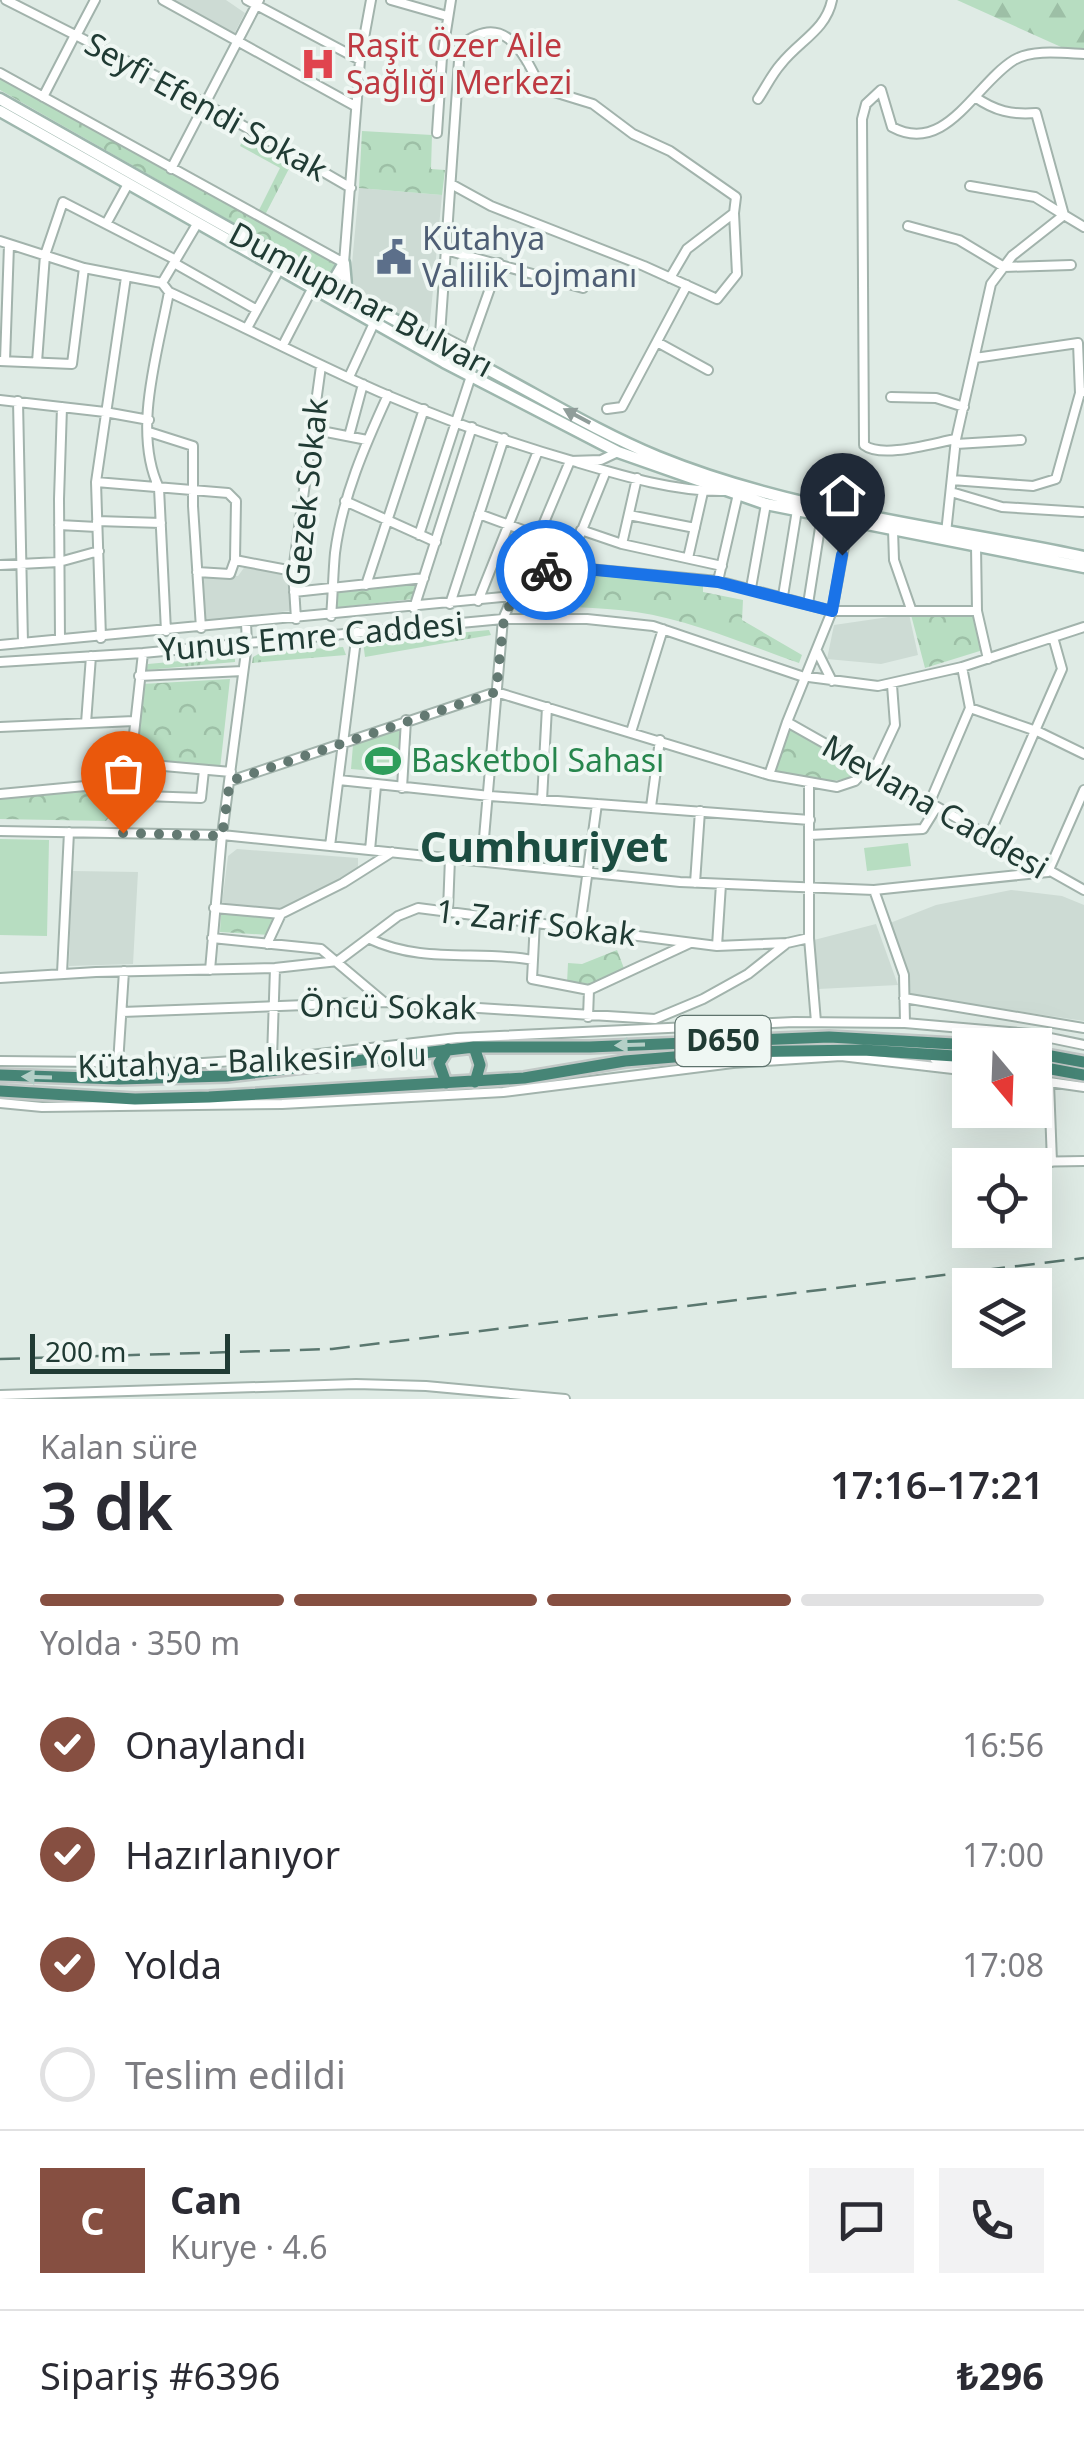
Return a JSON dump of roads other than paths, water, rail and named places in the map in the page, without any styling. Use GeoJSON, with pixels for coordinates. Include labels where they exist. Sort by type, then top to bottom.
{"type":"FeatureCollection","features":[{"type":"Feature","properties":{"kind":"highway","name":"Kütahya - Balıkesir Yolu"},"geometry":{"type":"LineString","coordinates":[[0,1075],[119,1079],[227,1076],[474,1047],[590,1047],[829,1037],[952,1044]]}},
{"type":"Feature","properties":{"kind":"highway","name":"Kütahya - Balıkesir Yolu"},"geometry":{"type":"LineString","coordinates":[[474,1047],[480,1066],[474,1082]]}},
{"type":"Feature","properties":{"kind":"highway","name":"Kütahya - Balıkesir Yolu"},"geometry":{"type":"LineString","coordinates":[[446,1083],[439,1062],[448,1049]]}},
{"type":"Feature","properties":{"kind":"highway","name":"Kütahya - Balıkesir Yolu"},"geometry":{"type":"LineString","coordinates":[[0,1091],[135,1099],[474,1082],[735,1052],[816,1049],[952,1056]]}},
{"type":"Feature","properties":{"kind":"highway"},"geometry":{"type":"LineString","coordinates":[[1052,1056],[1084,1062]]}},
{"type":"Feature","properties":{"kind":"highway"},"geometry":{"type":"LineString","coordinates":[[1052,1069],[1084,1075]]}},
{"type":"Feature","properties":{"kind":"main road","name":"Dumlupınar Bulvarı"},"geometry":{"type":"LineString","coordinates":[[0,99],[327,290],[467,354],[630,444],[733,489]]}},
{"type":"Feature","properties":{"kind":"main road","name":"Dumlupınar Bulvarı"},"geometry":{"type":"LineString","coordinates":[[0,111],[279,270],[313,288],[327,290]]}},
{"type":"Feature","properties":{"kind":"main road"},"geometry":{"type":"LineString","coordinates":[[327,290],[344,263]]}},
{"type":"Feature","properties":{"kind":"main road"},"geometry":{"type":"LineString","coordinates":[[341,297],[346,286],[344,263]]}},
{"type":"Feature","properties":{"kind":"main road","name":"Dumlupınar Bulvarı"},"geometry":{"type":"LineString","coordinates":[[341,297],[374,323],[618,452],[733,489]]}},
{"type":"Feature","properties":{"kind":"main road"},"geometry":{"type":"LineString","coordinates":[[733,489],[766,504],[1084,567]]}},
{"type":"Feature","properties":{"kind":"main road"},"geometry":{"type":"LineString","coordinates":[[733,489],[1084,557]]}},
{"type":"Feature","properties":{"kind":"street","name":"Seyfi Efendi Sokak"},"geometry":{"type":"LineString","coordinates":[[6,0],[204,103],[352,188]]}},
{"type":"Feature","properties":{"kind":"street"},"geometry":{"type":"LineString","coordinates":[[43,97],[94,0]]}},
{"type":"Feature","properties":{"kind":"street"},"geometry":{"type":"LineString","coordinates":[[163,0],[356,106]]}},
{"type":"Feature","properties":{"kind":"street"},"geometry":{"type":"LineString","coordinates":[[247,0],[360,60]]}},
{"type":"Feature","properties":{"kind":"street"},"geometry":{"type":"LineString","coordinates":[[0,73],[344,263],[360,60],[371,0]]}},
{"type":"Feature","properties":{"kind":"street"},"geometry":{"type":"LineString","coordinates":[[391,0],[447,16]]}},
{"type":"Feature","properties":{"kind":"street"},"geometry":{"type":"LineString","coordinates":[[436,133],[451,0]]}},
{"type":"Feature","properties":{"kind":"street"},"geometry":{"type":"LineString","coordinates":[[758,98],[782,63],[829,16],[832,0]]}},
{"type":"Feature","properties":{"kind":"street"},"geometry":{"type":"LineString","coordinates":[[171,169],[258,3]]}},
{"type":"Feature","properties":{"kind":"street"},"geometry":{"type":"LineString","coordinates":[[451,184],[491,206],[717,299],[738,274],[736,197],[670,150],[632,134],[593,104],[541,88],[514,40],[497,32],[472,36],[460,46],[440,336],[467,354],[499,263]]}},
{"type":"Feature","properties":{"kind":"street"},"geometry":{"type":"LineString","coordinates":[[1021,440],[956,442],[883,452],[864,445],[862,119],[866,104],[882,90],[892,127],[918,135],[940,129],[1015,59],[1039,54],[1084,54]]}},
{"type":"Feature","properties":{"kind":"street"},"geometry":{"type":"LineString","coordinates":[[975,97],[990,108],[1015,115],[1036,113],[1064,214]]}},
{"type":"Feature","properties":{"kind":"street"},"geometry":{"type":"LineString","coordinates":[[106,224],[128,184]]}},
{"type":"Feature","properties":{"kind":"street"},"geometry":{"type":"LineString","coordinates":[[970,186],[1035,196],[1084,227]]}},
{"type":"Feature","properties":{"kind":"street"},"geometry":{"type":"LineString","coordinates":[[38,362],[45,254],[63,202],[258,310]]}},
{"type":"Feature","properties":{"kind":"street"},"geometry":{"type":"LineString","coordinates":[[670,278],[688,249],[734,213]]}},
{"type":"Feature","properties":{"kind":"street"},"geometry":{"type":"LineString","coordinates":[[946,533],[956,442],[991,284],[1012,256],[1064,214]]}},
{"type":"Feature","properties":{"kind":"street"},"geometry":{"type":"LineString","coordinates":[[162,283],[198,224]]}},
{"type":"Feature","properties":{"kind":"street"},"geometry":{"type":"LineString","coordinates":[[908,226],[958,240],[1004,267],[1071,265]]}},
{"type":"Feature","properties":{"kind":"street"},"geometry":{"type":"LineString","coordinates":[[84,268],[72,364],[2,360],[4,243],[84,268],[162,283],[169,292],[283,344],[321,366],[538,451],[606,471],[703,492],[733,489],[718,582]]}},
{"type":"Feature","properties":{"kind":"street"},"geometry":{"type":"LineString","coordinates":[[446,250],[583,288]]}},
{"type":"Feature","properties":{"kind":"street"},"geometry":{"type":"LineString","coordinates":[[247,328],[279,270]]}},
{"type":"Feature","properties":{"kind":"street"},"geometry":{"type":"LineString","coordinates":[[101,638],[96,482],[126,277]]}},
{"type":"Feature","properties":{"kind":"street"},"geometry":{"type":"LineString","coordinates":[[607,409],[622,407],[686,285]]}},
{"type":"Feature","properties":{"kind":"street"},"geometry":{"type":"LineString","coordinates":[[283,344],[313,288]]}},
{"type":"Feature","properties":{"kind":"street"},"geometry":{"type":"LineString","coordinates":[[166,631],[159,488],[150,471],[148,420],[169,292]]}},
{"type":"Feature","properties":{"kind":"street"},"geometry":{"type":"LineString","coordinates":[[348,377],[374,323]]}},
{"type":"Feature","properties":{"kind":"street"},"geometry":{"type":"LineString","coordinates":[[657,342],[708,370]]}},
{"type":"Feature","properties":{"kind":"street"},"geometry":{"type":"LineString","coordinates":[[952,480],[1033,486],[1056,480],[1082,392],[1078,343],[975,358]]}},
{"type":"Feature","properties":{"kind":"street","name":"Gezek Sokak"},"geometry":{"type":"LineString","coordinates":[[296,618],[293,570],[321,366]]}},
{"type":"Feature","properties":{"kind":"street"},"geometry":{"type":"LineString","coordinates":[[419,535],[471,376]]}},
{"type":"Feature","properties":{"kind":"street"},"geometry":{"type":"LineString","coordinates":[[349,436],[363,384]]}},
{"type":"Feature","properties":{"kind":"street"},"geometry":{"type":"LineString","coordinates":[[330,616],[335,552],[346,501],[388,395]]}},
{"type":"Feature","properties":{"kind":"street"},"geometry":{"type":"LineString","coordinates":[[890,397],[936,398],[964,408]]}},
{"type":"Feature","properties":{"kind":"street"},"geometry":{"type":"LineString","coordinates":[[0,400],[148,420]]}},
{"type":"Feature","properties":{"kind":"street"},"geometry":{"type":"LineString","coordinates":[[18,401],[24,643]]}},
{"type":"Feature","properties":{"kind":"street"},"geometry":{"type":"LineString","coordinates":[[60,640],[62,407]]}},
{"type":"Feature","properties":{"kind":"street"},"geometry":{"type":"LineString","coordinates":[[366,585],[424,409]]}},
{"type":"Feature","properties":{"kind":"street"},"geometry":{"type":"LineString","coordinates":[[414,608],[472,427]]}},
{"type":"Feature","properties":{"kind":"street"},"geometry":{"type":"LineString","coordinates":[[312,429],[367,440]]}},
{"type":"Feature","properties":{"kind":"street"},"geometry":{"type":"LineString","coordinates":[[149,432],[193,446],[201,628]]}},
{"type":"Feature","properties":{"kind":"street"},"geometry":{"type":"LineString","coordinates":[[450,604],[504,438]]}},
{"type":"Feature","properties":{"kind":"street"},"geometry":{"type":"LineString","coordinates":[[478,601],[538,451]]}},
{"type":"Feature","properties":{"kind":"street"},"geometry":{"type":"LineString","coordinates":[[570,461],[601,460],[618,452]]}},
{"type":"Feature","properties":{"kind":"street"},"geometry":{"type":"LineString","coordinates":[[482,861],[504,618],[570,461]]}},
{"type":"Feature","properties":{"kind":"street"},"geometry":{"type":"LineString","coordinates":[[566,567],[606,471]]}},
{"type":"Feature","properties":{"kind":"street"},"geometry":{"type":"LineString","coordinates":[[622,544],[638,478]]}},
{"type":"Feature","properties":{"kind":"street"},"geometry":{"type":"LineString","coordinates":[[96,482],[194,488],[228,494],[236,501],[235,560],[230,574],[197,572]]}},
{"type":"Feature","properties":{"kind":"street"},"geometry":{"type":"LineString","coordinates":[[688,558],[703,492]]}},
{"type":"Feature","properties":{"kind":"street"},"geometry":{"type":"LineString","coordinates":[[951,492],[1002,506],[1082,512]]}},
{"type":"Feature","properties":{"kind":"street"},"geometry":{"type":"LineString","coordinates":[[346,501],[436,542]]}},
{"type":"Feature","properties":{"kind":"street"},"geometry":{"type":"LineString","coordinates":[[751,588],[766,504]]}},
{"type":"Feature","properties":{"kind":"street"},"geometry":{"type":"LineString","coordinates":[[782,596],[796,510]]}},
{"type":"Feature","properties":{"kind":"street"},"geometry":{"type":"LineString","coordinates":[[479,514],[539,536]]}},
{"type":"Feature","properties":{"kind":"street"},"geometry":{"type":"LineString","coordinates":[[808,604],[822,514]]}},
{"type":"Feature","properties":{"kind":"street"},"geometry":{"type":"LineString","coordinates":[[629,515],[694,528]]}},
{"type":"Feature","properties":{"kind":"street"},"geometry":{"type":"LineString","coordinates":[[770,775],[832,611],[849,520]]}},
{"type":"Feature","properties":{"kind":"street"},"geometry":{"type":"LineString","coordinates":[[59,525],[161,523]]}},
{"type":"Feature","properties":{"kind":"street"},"geometry":{"type":"LineString","coordinates":[[581,530],[622,544],[722,566]]}},
{"type":"Feature","properties":{"kind":"street"},"geometry":{"type":"LineString","coordinates":[[893,530],[894,560],[910,609]]}},
{"type":"Feature","properties":{"kind":"street"},"geometry":{"type":"LineString","coordinates":[[976,546],[978,611],[988,658]]}},
{"type":"Feature","properties":{"kind":"street"},"geometry":{"type":"LineString","coordinates":[[0,566],[60,562],[99,552]]}},
{"type":"Feature","properties":{"kind":"street"},"geometry":{"type":"LineString","coordinates":[[235,560],[293,570]]}},
{"type":"Feature","properties":{"kind":"street"},"geometry":{"type":"LineString","coordinates":[[524,573],[566,567],[718,582],[832,611],[978,611]]}},
{"type":"Feature","properties":{"kind":"street"},"geometry":{"type":"LineString","coordinates":[[294,592],[424,578]]}},
{"type":"Feature","properties":{"kind":"street"},"geometry":{"type":"LineString","coordinates":[[0,646],[513,596]]}},
{"type":"Feature","properties":{"kind":"street","name":"Yunus Emre Caddesi"},"geometry":{"type":"LineString","coordinates":[[0,662],[247,644],[504,618],[588,619],[663,629],[807,677],[892,685],[962,667],[1084,627]]}},
{"type":"Feature","properties":{"kind":"street"},"geometry":{"type":"LineString","coordinates":[[210,970],[222,836],[247,644],[246,623]]}},
{"type":"Feature","properties":{"kind":"street"},"geometry":{"type":"LineString","coordinates":[[631,732],[663,629]]}},
{"type":"Feature","properties":{"kind":"street"},"geometry":{"type":"LineString","coordinates":[[330,846],[357,632]]}},
{"type":"Feature","properties":{"kind":"street"},"geometry":{"type":"LineString","coordinates":[[988,838],[1062,669],[1052,637]]}},
{"type":"Feature","properties":{"kind":"street"},"geometry":{"type":"LineString","coordinates":[[817,651],[832,680]]}},
{"type":"Feature","properties":{"kind":"street"},"geometry":{"type":"LineString","coordinates":[[123,833],[143,653]]}},
{"type":"Feature","properties":{"kind":"street"},"geometry":{"type":"LineString","coordinates":[[86,723],[91,656]]}},
{"type":"Feature","properties":{"kind":"street"},"geometry":{"type":"LineString","coordinates":[[810,834],[923,829],[970,708],[962,667]]}},
{"type":"Feature","properties":{"kind":"street"},"geometry":{"type":"LineString","coordinates":[[139,676],[243,672]]}},
{"type":"Feature","properties":{"kind":"street"},"geometry":{"type":"LineString","coordinates":[[130,763],[231,776],[496,692],[770,775],[848,786],[870,770],[894,725],[892,685]]}},
{"type":"Feature","properties":{"kind":"street"},"geometry":{"type":"LineString","coordinates":[[542,800],[547,707]]}},
{"type":"Feature","properties":{"kind":"street"},"geometry":{"type":"LineString","coordinates":[[970,708],[1034,730],[1084,754]]}},
{"type":"Feature","properties":{"kind":"street"},"geometry":{"type":"LineString","coordinates":[[402,788],[406,720]]}},
{"type":"Feature","properties":{"kind":"street"},"geometry":{"type":"LineString","coordinates":[[0,726],[134,721]]}},
{"type":"Feature","properties":{"kind":"street","name":"Mevlana Caddesi"},"geometry":{"type":"LineString","coordinates":[[787,722],[1084,890]]}},
{"type":"Feature","properties":{"kind":"street"},"geometry":{"type":"LineString","coordinates":[[651,807],[660,740]]}},
{"type":"Feature","properties":{"kind":"street"},"geometry":{"type":"LineString","coordinates":[[146,764],[144,796],[202,798],[204,770]]}},
{"type":"Feature","properties":{"kind":"street"},"geometry":{"type":"LineString","coordinates":[[338,780],[490,796],[810,820]]}},
{"type":"Feature","properties":{"kind":"street"},"geometry":{"type":"LineString","coordinates":[[0,794],[128,782]]}},
{"type":"Feature","properties":{"kind":"street"},"geometry":{"type":"LineString","coordinates":[[810,782],[809,938],[816,1022]]}},
{"type":"Feature","properties":{"kind":"street"},"geometry":{"type":"LineString","coordinates":[[370,850],[376,786]]}},
{"type":"Feature","properties":{"kind":"street"},"geometry":{"type":"LineString","coordinates":[[0,831],[222,836],[695,883],[874,890],[1048,872],[1084,790]]}},
{"type":"Feature","properties":{"kind":"street"},"geometry":{"type":"LineString","coordinates":[[580,927],[597,804]]}},
{"type":"Feature","properties":{"kind":"street"},"geometry":{"type":"LineString","coordinates":[[695,883],[700,811]]}},
{"type":"Feature","properties":{"kind":"street"},"geometry":{"type":"LineString","coordinates":[[62,973],[69,832]]}},
{"type":"Feature","properties":{"kind":"street"},"geometry":{"type":"LineString","coordinates":[[214,908],[281,914],[392,852]]}},
{"type":"Feature","properties":{"kind":"street"},"geometry":{"type":"LineString","coordinates":[[448,910],[450,858]]}},
{"type":"Feature","properties":{"kind":"street"},"geometry":{"type":"LineString","coordinates":[[717,946],[721,884]]}},
{"type":"Feature","properties":{"kind":"street"},"geometry":{"type":"LineString","coordinates":[[874,890],[904,976],[904,1024]]}},
{"type":"Feature","properties":{"kind":"street","name":"1. Zarif Sokak"},"geometry":{"type":"LineString","coordinates":[[338,961],[398,916],[418,908],[717,946],[787,943],[809,938]]}},
{"type":"Feature","properties":{"kind":"street"},"geometry":{"type":"LineString","coordinates":[[267,944],[281,914]]}},
{"type":"Feature","properties":{"kind":"street"},"geometry":{"type":"LineString","coordinates":[[536,921],[531,975],[534,980],[589,990],[690,942]]}},
{"type":"Feature","properties":{"kind":"street"},"geometry":{"type":"LineString","coordinates":[[212,938],[321,948],[384,1002]]}},
{"type":"Feature","properties":{"kind":"street"},"geometry":{"type":"LineString","coordinates":[[370,939],[390,948],[445,956],[533,960]]}},
{"type":"Feature","properties":{"kind":"street","name":"Öncü Sokak"},"geometry":{"type":"LineString","coordinates":[[122,1012],[384,1002],[655,1019],[748,974],[787,943]]}},
{"type":"Feature","properties":{"kind":"street"},"geometry":{"type":"LineString","coordinates":[[0,978],[275,968],[338,961]]}},
{"type":"Feature","properties":{"kind":"street"},"geometry":{"type":"LineString","coordinates":[[272,1058],[275,968]]}},
{"type":"Feature","properties":{"kind":"street"},"geometry":{"type":"LineString","coordinates":[[118,1064],[124,971]]}},
{"type":"Feature","properties":{"kind":"street"},"geometry":{"type":"LineString","coordinates":[[588,1017],[589,990]]}},
{"type":"Feature","properties":{"kind":"street"},"geometry":{"type":"LineString","coordinates":[[904,998],[1084,1028]]}},
{"type":"Feature","properties":{"kind":"street"},"geometry":{"type":"LineString","coordinates":[[0,1062],[118,1064],[272,1058],[456,1038],[816,1022],[1031,1034],[1084,1045]]}},
{"type":"Feature","properties":{"kind":"street"},"geometry":{"type":"LineString","coordinates":[[906,1052],[952,1064]]}},
{"type":"Feature","properties":{"kind":"street"},"geometry":{"type":"LineString","coordinates":[[0,1103],[42,1107],[282,1104],[503,1092],[733,1063],[841,1056],[952,1067]]}},
{"type":"Feature","properties":{"kind":"street"},"geometry":{"type":"LineString","coordinates":[[1052,1083],[1084,1088]]}},
{"type":"Feature","properties":{"kind":"street"},"geometry":{"type":"LineString","coordinates":[[1052,1162],[1084,1161]]}},
{"type":"Feature","properties":{"kind":"street"},"geometry":{"type":"LineString","coordinates":[[0,1395],[356,1384],[426,1386],[565,1399]]}},
{"type":"Feature","properties":{"kind":"railway"},"geometry":{"type":"LineString","coordinates":[[0,1359],[332,1349],[1084,1258]]}},
{"type":"Feature","properties":{"kind":"place","name":"Raşit Özer Aile Sağlığı Merkezi"},"geometry":{"type":"Point","coordinates":[318,64]}},
{"type":"Feature","properties":{"kind":"place","name":"Kütahya Valilik Lojmanı"},"geometry":{"type":"Point","coordinates":[394,257]}},
{"type":"Feature","properties":{"kind":"place","name":"Basketbol Sahası"},"geometry":{"type":"Point","coordinates":[383,761]}},
{"type":"Feature","properties":{"kind":"district","name":"Cumhuriyet"},"geometry":{"type":"Point","coordinates":[544,847]}}]}
